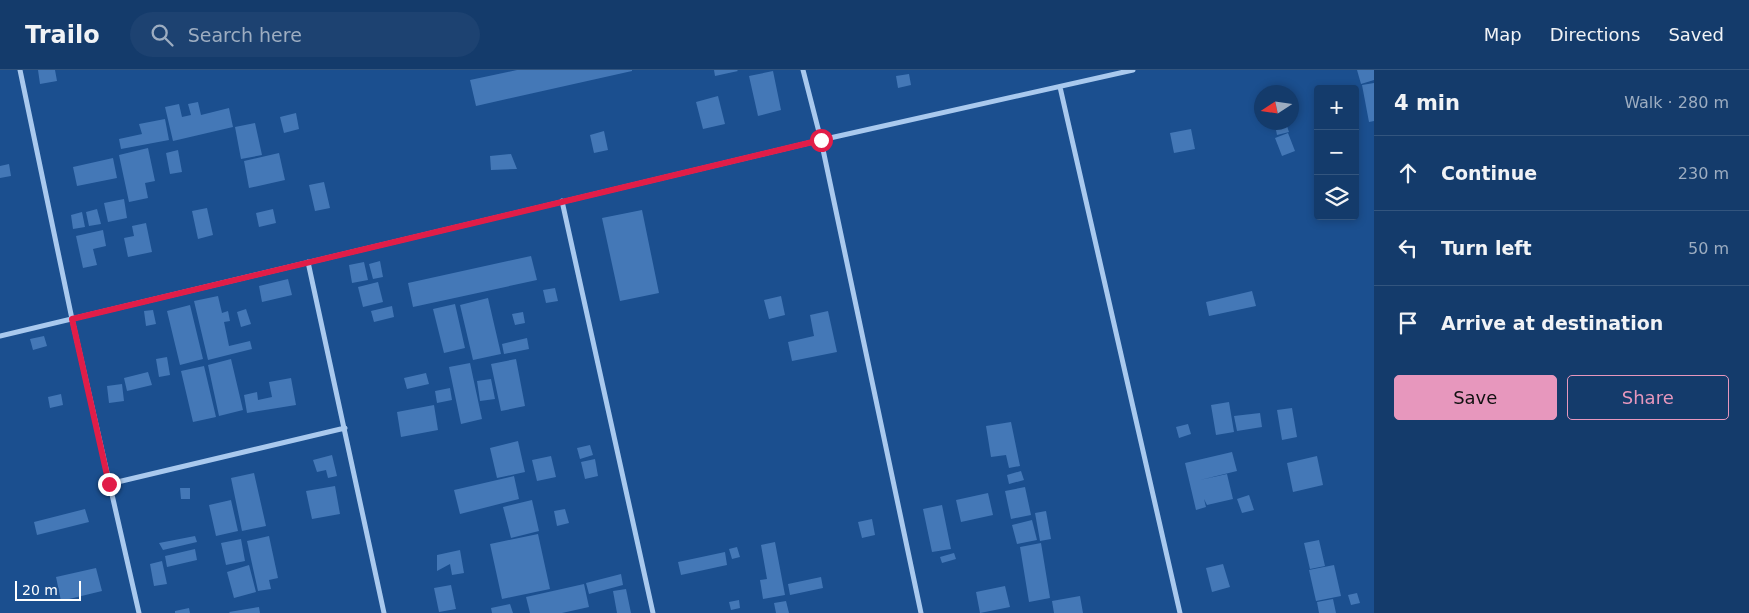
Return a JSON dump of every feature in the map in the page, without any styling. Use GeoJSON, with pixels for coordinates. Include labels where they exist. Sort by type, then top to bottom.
{"type":"FeatureCollection","features":[{"type":"Feature","properties":{"kind":"street"},"geometry":{"type":"LineString","coordinates":[[20,70],[72,319],[139,613]]}},
{"type":"Feature","properties":{"kind":"street"},"geometry":{"type":"LineString","coordinates":[[803,70],[821,140],[921,613]]}},
{"type":"Feature","properties":{"kind":"street"},"geometry":{"type":"LineString","coordinates":[[0,336],[821,140],[1133,70]]}},
{"type":"Feature","properties":{"kind":"street"},"geometry":{"type":"LineString","coordinates":[[1060,86],[1180,613]]}},
{"type":"Feature","properties":{"kind":"street"},"geometry":{"type":"LineString","coordinates":[[562,201],[653,613]]}},
{"type":"Feature","properties":{"kind":"street"},"geometry":{"type":"LineString","coordinates":[[308,262],[384,613]]}},
{"type":"Feature","properties":{"kind":"street"},"geometry":{"type":"LineString","coordinates":[[109,484],[345,428]]}},
{"type":"Feature","properties":{"kind":"building"},"geometry":{"type":"Polygon","coordinates":[[[38,70],[55,70],[57,81],[40,84],[38,70]]]}},
{"type":"Feature","properties":{"kind":"building"},"geometry":{"type":"Polygon","coordinates":[[[517,70],[632,71],[476,106],[470,80],[517,70]]]}},
{"type":"Feature","properties":{"kind":"building"},"geometry":{"type":"Polygon","coordinates":[[[714,70],[737,70],[738,71],[715,76],[714,70]]]}},
{"type":"Feature","properties":{"kind":"building"},"geometry":{"type":"Polygon","coordinates":[[[1357,70],[1374,70],[1374,80],[1361,84],[1357,70]]]}},
{"type":"Feature","properties":{"kind":"building"},"geometry":{"type":"Polygon","coordinates":[[[773,71],[781,110],[758,116],[749,76],[773,71]]]}},
{"type":"Feature","properties":{"kind":"building"},"geometry":{"type":"Polygon","coordinates":[[[909,74],[911,85],[898,88],[896,76],[909,74]]]}},
{"type":"Feature","properties":{"kind":"building"},"geometry":{"type":"Polygon","coordinates":[[[1374,83],[1374,121],[1369,122],[1362,85],[1374,83]]]}},
{"type":"Feature","properties":{"kind":"building"},"geometry":{"type":"Polygon","coordinates":[[[718,96],[725,124],[703,129],[696,102],[718,96]]]}},
{"type":"Feature","properties":{"kind":"building"},"geometry":{"type":"Polygon","coordinates":[[[198,102],[201,115],[229,108],[233,127],[173,141],[165,107],[179,104],[182,117],[191,115],[188,104],[198,102]]]}},
{"type":"Feature","properties":{"kind":"building"},"geometry":{"type":"Polygon","coordinates":[[[296,113],[299,129],[284,133],[280,117],[296,113]]]}},
{"type":"Feature","properties":{"kind":"building"},"geometry":{"type":"Polygon","coordinates":[[[165,119],[169,140],[121,149],[119,139],[142,134],[139,124],[165,119]]]}},
{"type":"Feature","properties":{"kind":"building"},"geometry":{"type":"Polygon","coordinates":[[[255,123],[262,155],[241,159],[235,127],[255,123]]]}},
{"type":"Feature","properties":{"kind":"building"},"geometry":{"type":"Polygon","coordinates":[[[1191,129],[1195,149],[1174,153],[1170,133],[1191,129]]]}},
{"type":"Feature","properties":{"kind":"building"},"geometry":{"type":"Polygon","coordinates":[[[1276,130],[1288,130],[1289,132],[1277,135],[1276,130]]]}},
{"type":"Feature","properties":{"kind":"building"},"geometry":{"type":"Polygon","coordinates":[[[604,131],[608,150],[594,153],[590,135],[604,131]]]}},
{"type":"Feature","properties":{"kind":"building"},"geometry":{"type":"Polygon","coordinates":[[[1288,133],[1295,151],[1282,156],[1275,138],[1288,133]]]}},
{"type":"Feature","properties":{"kind":"building"},"geometry":{"type":"Polygon","coordinates":[[[148,148],[155,181],[145,183],[148,198],[129,202],[119,155],[148,148]]]}},
{"type":"Feature","properties":{"kind":"building"},"geometry":{"type":"Polygon","coordinates":[[[178,150],[182,172],[170,174],[166,153],[178,150]]]}},
{"type":"Feature","properties":{"kind":"building"},"geometry":{"type":"Polygon","coordinates":[[[279,153],[285,180],[249,188],[244,161],[279,153]]]}},
{"type":"Feature","properties":{"kind":"building"},"geometry":{"type":"Polygon","coordinates":[[[511,154],[517,169],[491,170],[490,156],[511,154]]]}},
{"type":"Feature","properties":{"kind":"building"},"geometry":{"type":"Polygon","coordinates":[[[113,158],[117,178],[77,186],[73,167],[113,158]]]}},
{"type":"Feature","properties":{"kind":"building"},"geometry":{"type":"Polygon","coordinates":[[[9,164],[11,176],[0,178],[0,166],[9,164]]]}},
{"type":"Feature","properties":{"kind":"building"},"geometry":{"type":"Polygon","coordinates":[[[324,182],[330,208],[315,211],[309,185],[324,182]]]}},
{"type":"Feature","properties":{"kind":"building"},"geometry":{"type":"Polygon","coordinates":[[[124,199],[127,218],[108,222],[104,203],[124,199]]]}},
{"type":"Feature","properties":{"kind":"building"},"geometry":{"type":"Polygon","coordinates":[[[207,208],[213,235],[198,239],[192,211],[207,208]]]}},
{"type":"Feature","properties":{"kind":"building"},"geometry":{"type":"Polygon","coordinates":[[[97,209],[101,224],[89,226],[86,212],[97,209]]]}},
{"type":"Feature","properties":{"kind":"building"},"geometry":{"type":"Polygon","coordinates":[[[273,209],[276,223],[259,227],[256,213],[273,209]]]}},
{"type":"Feature","properties":{"kind":"building"},"geometry":{"type":"Polygon","coordinates":[[[642,210],[659,293],[620,301],[602,218],[642,210]]]}},
{"type":"Feature","properties":{"kind":"building"},"geometry":{"type":"Polygon","coordinates":[[[82,212],[85,227],[73,229],[71,215],[82,212]]]}},
{"type":"Feature","properties":{"kind":"building"},"geometry":{"type":"Polygon","coordinates":[[[146,223],[152,252],[128,257],[124,238],[134,236],[132,226],[146,223]]]}},
{"type":"Feature","properties":{"kind":"building"},"geometry":{"type":"Polygon","coordinates":[[[103,230],[106,246],[93,249],[97,265],[83,268],[76,236],[103,230]]]}},
{"type":"Feature","properties":{"kind":"building"},"geometry":{"type":"Polygon","coordinates":[[[531,256],[537,280],[413,307],[408,283],[531,256]]]}},
{"type":"Feature","properties":{"kind":"building"},"geometry":{"type":"Polygon","coordinates":[[[380,261],[383,277],[373,279],[369,264],[380,261]]]}},
{"type":"Feature","properties":{"kind":"building"},"geometry":{"type":"Polygon","coordinates":[[[364,262],[368,280],[352,283],[349,265],[364,262]]]}},
{"type":"Feature","properties":{"kind":"building"},"geometry":{"type":"Polygon","coordinates":[[[288,279],[292,295],[262,302],[259,286],[288,279]]]}},
{"type":"Feature","properties":{"kind":"building"},"geometry":{"type":"Polygon","coordinates":[[[378,282],[383,302],[363,307],[358,287],[378,282]]]}},
{"type":"Feature","properties":{"kind":"building"},"geometry":{"type":"Polygon","coordinates":[[[555,288],[558,301],[546,303],[543,290],[555,288]]]}},
{"type":"Feature","properties":{"kind":"building"},"geometry":{"type":"Polygon","coordinates":[[[1252,291],[1256,306],[1209,316],[1206,302],[1252,291]]]}},
{"type":"Feature","properties":{"kind":"building"},"geometry":{"type":"Polygon","coordinates":[[[218,296],[222,313],[228,311],[230,321],[224,322],[229,346],[250,341],[252,349],[208,360],[194,301],[218,296]]]}},
{"type":"Feature","properties":{"kind":"building"},"geometry":{"type":"Polygon","coordinates":[[[781,296],[785,315],[769,319],[764,300],[781,296]]]}},
{"type":"Feature","properties":{"kind":"building"},"geometry":{"type":"Polygon","coordinates":[[[488,298],[501,354],[473,360],[460,305],[488,298]]]}},
{"type":"Feature","properties":{"kind":"building"},"geometry":{"type":"Polygon","coordinates":[[[455,304],[465,348],[444,353],[433,309],[455,304]]]}},
{"type":"Feature","properties":{"kind":"building"},"geometry":{"type":"Polygon","coordinates":[[[190,305],[203,359],[180,365],[167,311],[190,305]]]}},
{"type":"Feature","properties":{"kind":"building"},"geometry":{"type":"Polygon","coordinates":[[[392,306],[394,317],[374,322],[371,311],[392,306]]]}},
{"type":"Feature","properties":{"kind":"building"},"geometry":{"type":"Polygon","coordinates":[[[246,309],[251,324],[241,327],[237,312],[246,309]]]}},
{"type":"Feature","properties":{"kind":"building"},"geometry":{"type":"Polygon","coordinates":[[[153,310],[156,324],[146,326],[144,311],[153,310]]]}},
{"type":"Feature","properties":{"kind":"building"},"geometry":{"type":"Polygon","coordinates":[[[828,311],[837,352],[792,361],[788,342],[814,336],[810,315],[828,311]]]}},
{"type":"Feature","properties":{"kind":"building"},"geometry":{"type":"Polygon","coordinates":[[[523,312],[525,323],[515,325],[512,314],[523,312]]]}},
{"type":"Feature","properties":{"kind":"building"},"geometry":{"type":"Polygon","coordinates":[[[44,336],[47,346],[33,350],[30,339],[44,336]]]}},
{"type":"Feature","properties":{"kind":"building"},"geometry":{"type":"Polygon","coordinates":[[[527,338],[529,349],[504,354],[502,344],[527,338]]]}},
{"type":"Feature","properties":{"kind":"building"},"geometry":{"type":"Polygon","coordinates":[[[167,357],[170,375],[159,377],[156,359],[167,357]]]}},
{"type":"Feature","properties":{"kind":"building"},"geometry":{"type":"Polygon","coordinates":[[[231,359],[243,410],[219,416],[208,365],[231,359]]]}},
{"type":"Feature","properties":{"kind":"building"},"geometry":{"type":"Polygon","coordinates":[[[516,359],[525,406],[501,411],[491,364],[516,359]]]}},
{"type":"Feature","properties":{"kind":"building"},"geometry":{"type":"Polygon","coordinates":[[[470,363],[482,419],[461,424],[449,367],[470,363]]]}},
{"type":"Feature","properties":{"kind":"building"},"geometry":{"type":"Polygon","coordinates":[[[204,366],[216,417],[193,422],[181,371],[204,366]]]}},
{"type":"Feature","properties":{"kind":"building"},"geometry":{"type":"Polygon","coordinates":[[[148,372],[152,385],[127,391],[124,378],[148,372]]]}},
{"type":"Feature","properties":{"kind":"building"},"geometry":{"type":"Polygon","coordinates":[[[426,373],[429,384],[407,389],[404,378],[426,373]]]}},
{"type":"Feature","properties":{"kind":"building"},"geometry":{"type":"Polygon","coordinates":[[[291,378],[296,405],[247,413],[244,395],[257,392],[258,400],[272,397],[269,382],[291,378]]]}},
{"type":"Feature","properties":{"kind":"building"},"geometry":{"type":"Polygon","coordinates":[[[491,379],[495,399],[480,401],[477,381],[491,379]]]}},
{"type":"Feature","properties":{"kind":"building"},"geometry":{"type":"Polygon","coordinates":[[[122,384],[124,401],[109,403],[107,386],[122,384]]]}},
{"type":"Feature","properties":{"kind":"building"},"geometry":{"type":"Polygon","coordinates":[[[450,388],[452,400],[437,403],[435,391],[450,388]]]}},
{"type":"Feature","properties":{"kind":"building"},"geometry":{"type":"Polygon","coordinates":[[[61,394],[63,405],[50,408],[48,397],[61,394]]]}},
{"type":"Feature","properties":{"kind":"building"},"geometry":{"type":"Polygon","coordinates":[[[1229,402],[1234,432],[1216,435],[1211,405],[1229,402]]]}},
{"type":"Feature","properties":{"kind":"building"},"geometry":{"type":"Polygon","coordinates":[[[434,405],[438,430],[401,437],[397,412],[434,405]]]}},
{"type":"Feature","properties":{"kind":"building"},"geometry":{"type":"Polygon","coordinates":[[[1292,408],[1297,437],[1282,440],[1277,410],[1292,408]]]}},
{"type":"Feature","properties":{"kind":"building"},"geometry":{"type":"Polygon","coordinates":[[[1260,413],[1262,427],[1237,431],[1234,416],[1260,413]]]}},
{"type":"Feature","properties":{"kind":"building"},"geometry":{"type":"Polygon","coordinates":[[[1011,422],[1020,466],[1009,468],[1006,455],[991,457],[986,426],[1011,422]]]}},
{"type":"Feature","properties":{"kind":"building"},"geometry":{"type":"Polygon","coordinates":[[[1188,424],[1191,434],[1179,438],[1176,427],[1188,424]]]}},
{"type":"Feature","properties":{"kind":"building"},"geometry":{"type":"Polygon","coordinates":[[[518,441],[525,472],[497,478],[490,448],[518,441]]]}},
{"type":"Feature","properties":{"kind":"building"},"geometry":{"type":"Polygon","coordinates":[[[590,445],[593,455],[580,459],[577,448],[590,445]]]}},
{"type":"Feature","properties":{"kind":"building"},"geometry":{"type":"Polygon","coordinates":[[[1232,452],[1237,471],[1200,480],[1227,474],[1233,499],[1207,505],[1204,499],[1206,507],[1196,510],[1185,463],[1232,452]]]}},
{"type":"Feature","properties":{"kind":"building"},"geometry":{"type":"Polygon","coordinates":[[[332,455],[337,476],[328,478],[326,470],[317,472],[313,460],[332,455]]]}},
{"type":"Feature","properties":{"kind":"building"},"geometry":{"type":"Polygon","coordinates":[[[551,456],[556,477],[537,481],[532,460],[551,456]]]}},
{"type":"Feature","properties":{"kind":"building"},"geometry":{"type":"Polygon","coordinates":[[[1317,456],[1323,485],[1293,492],[1287,463],[1317,456]]]}},
{"type":"Feature","properties":{"kind":"building"},"geometry":{"type":"Polygon","coordinates":[[[595,459],[598,476],[585,479],[581,462],[595,459]]]}},
{"type":"Feature","properties":{"kind":"building"},"geometry":{"type":"Polygon","coordinates":[[[1021,471],[1024,480],[1009,484],[1007,475],[1021,471]]]}},
{"type":"Feature","properties":{"kind":"building"},"geometry":{"type":"Polygon","coordinates":[[[254,473],[266,526],[242,531],[231,478],[254,473]]]}},
{"type":"Feature","properties":{"kind":"building"},"geometry":{"type":"Polygon","coordinates":[[[514,476],[519,499],[460,514],[454,490],[514,476]]]}},
{"type":"Feature","properties":{"kind":"building"},"geometry":{"type":"Polygon","coordinates":[[[335,486],[340,514],[312,519],[306,491],[335,486]]]}},
{"type":"Feature","properties":{"kind":"building"},"geometry":{"type":"Polygon","coordinates":[[[1025,487],[1031,515],[1011,519],[1005,491],[1025,487]]]}},
{"type":"Feature","properties":{"kind":"building"},"geometry":{"type":"Polygon","coordinates":[[[180,488],[190,488],[190,499],[181,499],[180,488]]]}},
{"type":"Feature","properties":{"kind":"building"},"geometry":{"type":"Polygon","coordinates":[[[988,493],[993,515],[961,522],[956,500],[988,493]]]}},
{"type":"Feature","properties":{"kind":"building"},"geometry":{"type":"Polygon","coordinates":[[[1249,495],[1254,510],[1242,513],[1237,499],[1249,495]]]}},
{"type":"Feature","properties":{"kind":"building"},"geometry":{"type":"Polygon","coordinates":[[[231,500],[238,531],[216,536],[209,505],[231,500]]]}},
{"type":"Feature","properties":{"kind":"building"},"geometry":{"type":"Polygon","coordinates":[[[532,500],[539,531],[511,538],[503,507],[532,500]]]}},
{"type":"Feature","properties":{"kind":"building"},"geometry":{"type":"Polygon","coordinates":[[[942,505],[951,549],[932,552],[923,509],[942,505]]]}},
{"type":"Feature","properties":{"kind":"building"},"geometry":{"type":"Polygon","coordinates":[[[85,509],[89,522],[37,535],[34,522],[85,509]]]}},
{"type":"Feature","properties":{"kind":"building"},"geometry":{"type":"Polygon","coordinates":[[[565,509],[569,523],[557,526],[554,511],[565,509]]]}},
{"type":"Feature","properties":{"kind":"building"},"geometry":{"type":"Polygon","coordinates":[[[1046,511],[1051,539],[1040,541],[1035,513],[1046,511]]]}},
{"type":"Feature","properties":{"kind":"building"},"geometry":{"type":"Polygon","coordinates":[[[872,519],[875,535],[862,538],[858,522],[872,519]]]}},
{"type":"Feature","properties":{"kind":"building"},"geometry":{"type":"Polygon","coordinates":[[[1032,520],[1037,540],[1017,544],[1012,525],[1032,520]]]}},
{"type":"Feature","properties":{"kind":"building"},"geometry":{"type":"Polygon","coordinates":[[[538,534],[550,589],[502,599],[490,544],[538,534]]]}},
{"type":"Feature","properties":{"kind":"building"},"geometry":{"type":"Polygon","coordinates":[[[195,536],[197,542],[163,550],[159,543],[195,536]]]}},
{"type":"Feature","properties":{"kind":"building"},"geometry":{"type":"Polygon","coordinates":[[[269,536],[278,578],[269,580],[271,589],[258,591],[247,541],[269,536]]]}},
{"type":"Feature","properties":{"kind":"building"},"geometry":{"type":"Polygon","coordinates":[[[241,539],[245,561],[226,565],[221,543],[241,539]]]}},
{"type":"Feature","properties":{"kind":"building"},"geometry":{"type":"Polygon","coordinates":[[[1319,540],[1325,566],[1310,569],[1304,543],[1319,540]]]}},
{"type":"Feature","properties":{"kind":"building"},"geometry":{"type":"Polygon","coordinates":[[[775,542],[785,595],[763,599],[760,580],[767,579],[761,545],[775,542]]]}},
{"type":"Feature","properties":{"kind":"building"},"geometry":{"type":"Polygon","coordinates":[[[1041,543],[1050,598],[1029,602],[1020,547],[1041,543]]]}},
{"type":"Feature","properties":{"kind":"building"},"geometry":{"type":"Polygon","coordinates":[[[737,547],[740,557],[732,559],[729,549],[737,547]]]}},
{"type":"Feature","properties":{"kind":"building"},"geometry":{"type":"Polygon","coordinates":[[[195,549],[197,560],[167,567],[165,556],[195,549]]]}},
{"type":"Feature","properties":{"kind":"building"},"geometry":{"type":"Polygon","coordinates":[[[460,550],[464,573],[452,575],[450,564],[437,571],[437,555],[460,550]]]}},
{"type":"Feature","properties":{"kind":"building"},"geometry":{"type":"Polygon","coordinates":[[[725,552],[727,565],[681,575],[678,562],[725,552]]]}},
{"type":"Feature","properties":{"kind":"building"},"geometry":{"type":"Polygon","coordinates":[[[954,553],[956,559],[942,563],[940,557],[954,553]]]}},
{"type":"Feature","properties":{"kind":"building"},"geometry":{"type":"Polygon","coordinates":[[[162,561],[167,584],[154,586],[150,564],[162,561]]]}},
{"type":"Feature","properties":{"kind":"building"},"geometry":{"type":"Polygon","coordinates":[[[1223,564],[1230,587],[1212,592],[1206,568],[1223,564]]]}},
{"type":"Feature","properties":{"kind":"building"},"geometry":{"type":"Polygon","coordinates":[[[249,565],[256,592],[234,598],[227,572],[249,565]]]}},
{"type":"Feature","properties":{"kind":"building"},"geometry":{"type":"Polygon","coordinates":[[[1334,565],[1341,596],[1316,601],[1309,570],[1334,565]]]}},
{"type":"Feature","properties":{"kind":"building"},"geometry":{"type":"Polygon","coordinates":[[[96,568],[102,591],[61,601],[56,577],[96,568]]]}},
{"type":"Feature","properties":{"kind":"building"},"geometry":{"type":"Polygon","coordinates":[[[621,574],[623,585],[589,594],[586,583],[621,574]]]}},
{"type":"Feature","properties":{"kind":"building"},"geometry":{"type":"Polygon","coordinates":[[[821,577],[823,588],[790,595],[788,584],[821,577]]]}},
{"type":"Feature","properties":{"kind":"building"},"geometry":{"type":"Polygon","coordinates":[[[584,584],[589,607],[562,613],[530,613],[526,597],[584,584]]]}},
{"type":"Feature","properties":{"kind":"building"},"geometry":{"type":"Polygon","coordinates":[[[451,585],[456,609],[439,612],[434,588],[451,585]]]}},
{"type":"Feature","properties":{"kind":"building"},"geometry":{"type":"Polygon","coordinates":[[[1005,586],[1010,607],[980,613],[976,592],[1005,586]]]}},
{"type":"Feature","properties":{"kind":"building"},"geometry":{"type":"Polygon","coordinates":[[[626,589],[631,613],[617,613],[613,591],[626,589]]]}},
{"type":"Feature","properties":{"kind":"building"},"geometry":{"type":"Polygon","coordinates":[[[1357,593],[1360,603],[1351,605],[1348,595],[1357,593]]]}},
{"type":"Feature","properties":{"kind":"building"},"geometry":{"type":"Polygon","coordinates":[[[1080,596],[1083,613],[1054,613],[1052,601],[1080,596]]]}},
{"type":"Feature","properties":{"kind":"building"},"geometry":{"type":"Polygon","coordinates":[[[1333,599],[1336,613],[1319,613],[1317,602],[1333,599]]]}},
{"type":"Feature","properties":{"kind":"building"},"geometry":{"type":"Polygon","coordinates":[[[739,600],[740,608],[731,610],[729,602],[739,600]]]}},
{"type":"Feature","properties":{"kind":"building"},"geometry":{"type":"Polygon","coordinates":[[[786,601],[789,613],[776,613],[774,603],[786,601]]]}},
{"type":"Feature","properties":{"kind":"building"},"geometry":{"type":"Polygon","coordinates":[[[510,604],[513,613],[492,613],[491,608],[510,604]]]}},
{"type":"Feature","properties":{"kind":"building"},"geometry":{"type":"Polygon","coordinates":[[[259,607],[260,613],[229,612],[259,607]]]}},
{"type":"Feature","properties":{"kind":"building"},"geometry":{"type":"Polygon","coordinates":[[[189,608],[190,613],[175,613],[175,611],[189,608]]]}},
{"type":"Feature","properties":{"kind":"route"},"geometry":{"type":"LineString","coordinates":[[109,484],[72,319],[821,140]]}}]}
